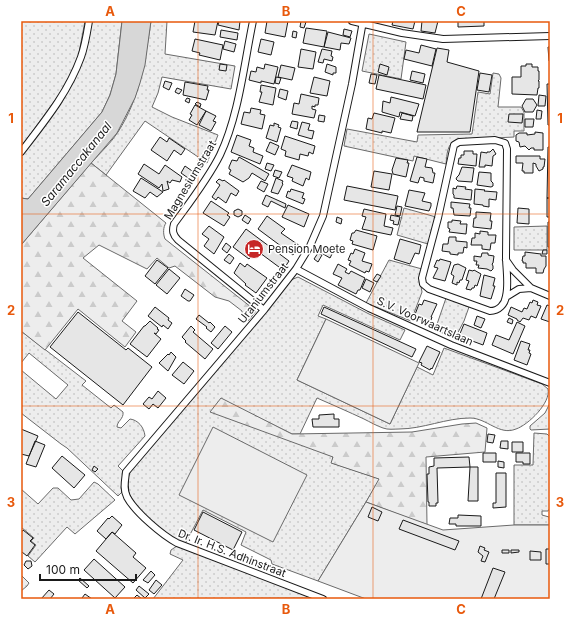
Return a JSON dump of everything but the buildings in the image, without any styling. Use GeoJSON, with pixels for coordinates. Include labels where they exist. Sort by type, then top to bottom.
{"type":"FeatureCollection","features":[{"type":"Feature","properties":{"kind":"street"},"geometry":{"type":"LineString","coordinates":[[21,152],[64,93],[82,55],[89,21]]}},
{"type":"Feature","properties":{"kind":"street","name":"Magnesiumstraat"},"geometry":{"type":"LineString","coordinates":[[253,21],[234,114],[228,134],[213,166],[174,224],[173,231],[174,237],[264,310]]}},
{"type":"Feature","properties":{"kind":"street"},"geometry":{"type":"LineString","coordinates":[[352,21],[363,22],[402,33],[443,39],[550,36]]}},
{"type":"Feature","properties":{"kind":"street","name":"Uraniumstraat"},"geometry":{"type":"LineString","coordinates":[[126,472],[264,310],[296,269],[310,246],[322,216],[352,84],[363,22]]}},
{"type":"Feature","properties":{"kind":"street"},"geometry":{"type":"LineString","coordinates":[[495,140],[505,143],[507,157],[506,260],[507,289],[505,301],[498,309],[490,311],[435,291],[426,287],[422,281],[422,276],[438,218],[452,148],[459,142],[495,140]]}},
{"type":"Feature","properties":{"kind":"street"},"geometry":{"type":"LineString","coordinates":[[506,260],[513,270],[531,288],[550,296]]}},
{"type":"Feature","properties":{"kind":"street","name":"S.V. Voorwaartslaan"},"geometry":{"type":"LineString","coordinates":[[296,269],[369,308],[437,338],[550,383]]}},
{"type":"Feature","properties":{"kind":"street"},"geometry":{"type":"LineString","coordinates":[[506,296],[519,289],[531,288]]}},
{"type":"Feature","properties":{"kind":"street","name":"Dr. Ir. H.S. Adhinstraat"},"geometry":{"type":"LineString","coordinates":[[126,472],[124,484],[127,497],[150,523],[165,537],[177,543],[323,599]]}},
{"type":"Feature","properties":{"kind":"green space"},"geometry":{"type":"Polygon","coordinates":[[[21,21],[85,21],[78,58],[66,85],[21,147],[21,21]]]}},
{"type":"Feature","properties":{"kind":"green space"},"geometry":{"type":"Polygon","coordinates":[[[91,21],[122,21],[116,74],[110,95],[102,112],[28,199],[21,198],[21,157],[66,94],[91,21]]]}},
{"type":"Feature","properties":{"kind":"green space"},"geometry":{"type":"Polygon","coordinates":[[[151,21],[167,21],[165,54],[235,66],[231,89],[162,77],[158,93],[152,107],[172,117],[218,135],[207,163],[145,121],[106,175],[91,163],[115,136],[132,106],[144,64],[151,21]]]}},
{"type":"Feature","properties":{"kind":"green space"},"geometry":{"type":"Polygon","coordinates":[[[369,34],[406,42],[401,79],[362,71],[369,34]]]}},
{"type":"Feature","properties":{"kind":"green space"},"geometry":{"type":"Polygon","coordinates":[[[493,73],[499,74],[501,78],[498,107],[521,107],[524,112],[524,131],[514,131],[514,137],[456,140],[449,147],[446,164],[414,156],[413,161],[344,146],[347,129],[417,142],[418,135],[472,134],[478,92],[490,94],[493,73]]]}},
{"type":"Feature","properties":{"kind":"green space"},"geometry":{"type":"Polygon","coordinates":[[[91,163],[166,223],[164,226],[165,239],[256,311],[248,321],[242,316],[242,311],[229,301],[215,297],[175,266],[169,268],[157,258],[147,269],[99,245],[83,258],[137,301],[122,321],[136,332],[125,347],[78,309],[45,350],[21,331],[21,245],[91,163]]]}},
{"type":"Feature","properties":{"kind":"green space"},"geometry":{"type":"Polygon","coordinates":[[[404,208],[436,217],[428,244],[397,235],[404,208]]]}},
{"type":"Feature","properties":{"kind":"green space"},"geometry":{"type":"Polygon","coordinates":[[[547,226],[547,250],[514,250],[514,227],[547,226]]]}},
{"type":"Feature","properties":{"kind":"green space"},"geometry":{"type":"Polygon","coordinates":[[[389,260],[422,269],[420,281],[422,292],[411,321],[366,303],[389,260]]]}},
{"type":"Feature","properties":{"kind":"green space"},"geometry":{"type":"Polygon","coordinates":[[[298,277],[369,314],[405,330],[400,340],[323,305],[318,316],[326,319],[297,380],[390,424],[417,367],[433,375],[444,348],[542,384],[548,389],[546,401],[538,413],[521,427],[510,431],[498,429],[482,421],[470,418],[461,418],[408,429],[387,429],[317,398],[300,434],[292,434],[221,399],[333,457],[332,463],[380,479],[318,581],[272,564],[271,560],[241,545],[246,532],[203,510],[185,544],[160,529],[143,514],[131,497],[127,487],[131,469],[241,341],[291,280],[298,277]]]}},
{"type":"Feature","properties":{"kind":"green space"},"geometry":{"type":"Polygon","coordinates":[[[446,298],[469,307],[464,321],[455,338],[435,330],[446,298]]]}},
{"type":"Feature","properties":{"kind":"green space"},"geometry":{"type":"Polygon","coordinates":[[[21,331],[86,381],[82,385],[111,408],[114,405],[123,412],[117,427],[121,428],[130,419],[138,422],[142,427],[145,436],[118,466],[124,472],[121,488],[122,492],[118,496],[67,448],[21,413],[21,370],[56,399],[68,385],[29,353],[21,363],[21,331]]]}},
{"type":"Feature","properties":{"kind":"green space"},"geometry":{"type":"Polygon","coordinates":[[[221,398],[292,434],[412,432],[476,423],[487,428],[485,452],[426,457],[427,525],[366,502],[379,479],[331,463],[333,457],[210,412],[221,398]]]}},
{"type":"Feature","properties":{"kind":"green space"},"geometry":{"type":"Polygon","coordinates":[[[550,403],[550,429],[531,430],[530,426],[545,413],[550,403]]]}},
{"type":"Feature","properties":{"kind":"green space"},"geometry":{"type":"Polygon","coordinates":[[[534,433],[547,434],[550,437],[550,508],[548,511],[542,511],[542,515],[549,517],[550,525],[514,525],[514,465],[533,465],[534,433]]]}},
{"type":"Feature","properties":{"kind":"green space"},"geometry":{"type":"Polygon","coordinates":[[[94,482],[115,500],[75,534],[67,527],[35,562],[28,556],[36,545],[31,541],[34,538],[21,527],[21,489],[38,504],[53,488],[58,488],[71,500],[79,499],[94,482]]]}},
{"type":"Feature","properties":{"kind":"green space"},"geometry":{"type":"Polygon","coordinates":[[[177,546],[313,598],[153,599],[183,560],[170,554],[171,550],[177,546]]]}},
{"type":"Feature","properties":{"kind":"green space"},"geometry":{"type":"Polygon","coordinates":[[[21,575],[29,583],[21,591],[21,575]]]}},
{"type":"Feature","properties":{"kind":"shaded area"},"geometry":{"type":"Polygon","coordinates":[[[326,319],[419,363],[390,424],[297,380],[326,319]]]}},
{"type":"Feature","properties":{"kind":"shaded area"},"geometry":{"type":"Polygon","coordinates":[[[213,427],[307,475],[273,542],[179,495],[213,427]]]}},
{"type":"Feature","properties":{"kind":"shaded area"},"geometry":{"type":"Polygon","coordinates":[[[366,502],[443,530],[514,525],[550,525],[550,599],[366,599],[318,581],[366,502]]]}},
{"type":"Feature","properties":{"kind":"water","name":"Saramaccakanaal"},"geometry":{"type":"Polygon","coordinates":[[[122,21],[151,21],[145,65],[135,98],[117,133],[21,245],[21,198],[28,199],[102,112],[110,95],[116,74],[122,21]]]}},
{"type":"Feature","properties":{"kind":"place","name":"Pension Moete"},"geometry":{"type":"Point","coordinates":[254,249]}}]}
